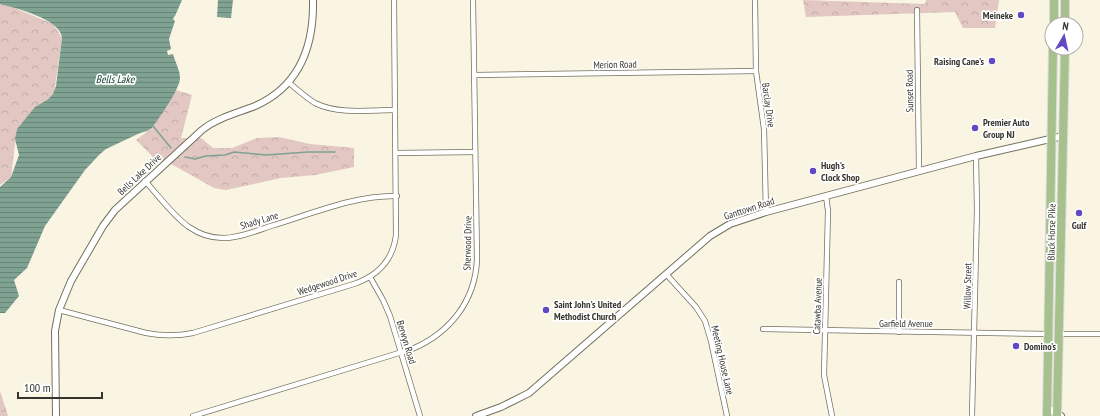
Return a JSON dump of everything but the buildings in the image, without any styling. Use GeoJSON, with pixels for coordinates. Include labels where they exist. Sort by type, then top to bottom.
{"type":"FeatureCollection","features":[{"type":"Feature","properties":{"kind":"highway"},"geometry":{"type":"LineString","coordinates":[[1054,0],[1054,16]]}},
{"type":"Feature","properties":{"kind":"highway"},"geometry":{"type":"LineString","coordinates":[[1065,0],[1065,16]]}},
{"type":"Feature","properties":{"kind":"highway","name":"Black Horse Pike"},"geometry":{"type":"LineString","coordinates":[[1048,412],[1053,56]]}},
{"type":"Feature","properties":{"kind":"highway","name":"Black Horse Pike"},"geometry":{"type":"LineString","coordinates":[[1059,415],[1059,334],[1065,56]]}},
{"type":"Feature","properties":{"kind":"street","name":"Bells Lake Drive"},"geometry":{"type":"LineString","coordinates":[[56,416],[54,339],[59,310],[71,281],[109,217],[120,204],[207,126],[264,101],[277,93],[288,82],[301,63],[308,47],[313,22],[313,0]]}},
{"type":"Feature","properties":{"kind":"street","name":"Wedgewood Drive"},"geometry":{"type":"LineString","coordinates":[[59,310],[160,336],[182,335],[338,289],[370,277],[385,263],[394,246],[397,228],[394,0]]}},
{"type":"Feature","properties":{"kind":"street","name":"Sherwood Drive"},"geometry":{"type":"LineString","coordinates":[[193,416],[422,345],[444,330],[462,309],[476,276],[477,255],[473,0]]}},
{"type":"Feature","properties":{"kind":"street","name":"Barclay Drive"},"geometry":{"type":"LineString","coordinates":[[755,0],[756,71],[764,122],[766,212]]}},
{"type":"Feature","properties":{"kind":"street","name":"Sunset Road"},"geometry":{"type":"LineString","coordinates":[[917,10],[919,171]]}},
{"type":"Feature","properties":{"kind":"street","name":"Merion Road"},"geometry":{"type":"LineString","coordinates":[[475,75],[756,71]]}},
{"type":"Feature","properties":{"kind":"street"},"geometry":{"type":"LineString","coordinates":[[288,82],[310,100],[329,108],[346,110],[395,110]]}},
{"type":"Feature","properties":{"kind":"street","name":"Ganttown Road"},"geometry":{"type":"LineString","coordinates":[[476,416],[501,407],[530,393],[710,236],[720,229],[737,221],[766,212],[976,156],[1063,136]]}},
{"type":"Feature","properties":{"kind":"street"},"geometry":{"type":"LineString","coordinates":[[396,153],[475,152]]}},
{"type":"Feature","properties":{"kind":"street","name":"Willow Street"},"geometry":{"type":"LineString","coordinates":[[972,416],[977,210],[976,156]]}},
{"type":"Feature","properties":{"kind":"street","name":"Shady Lane"},"geometry":{"type":"LineString","coordinates":[[145,181],[188,227],[209,236],[223,238],[246,234],[348,202],[376,196],[397,196]]}},
{"type":"Feature","properties":{"kind":"street","name":"Catawba Avenue"},"geometry":{"type":"LineString","coordinates":[[826,196],[828,211],[824,383],[832,416]]}},
{"type":"Feature","properties":{"kind":"street","name":"Meeting House Lane"},"geometry":{"type":"LineString","coordinates":[[666,274],[696,308],[706,324],[727,416]]}},
{"type":"Feature","properties":{"kind":"street","name":"Berwyn Road"},"geometry":{"type":"LineString","coordinates":[[370,277],[386,305],[420,416]]}},
{"type":"Feature","properties":{"kind":"street"},"geometry":{"type":"LineString","coordinates":[[899,282],[899,332]]}},
{"type":"Feature","properties":{"kind":"street","name":"Garfield Avenue"},"geometry":{"type":"LineString","coordinates":[[763,329],[1049,334]]}},
{"type":"Feature","properties":{"kind":"street"},"geometry":{"type":"LineString","coordinates":[[1059,334],[1100,334]]}},
{"type":"Feature","properties":{"kind":"street"},"geometry":{"type":"LineString","coordinates":[[1048,412],[1059,415]]}},
{"type":"Feature","properties":{"kind":"green space"},"geometry":{"type":"Polygon","coordinates":[[[803,0],[925,4],[926,0],[999,0],[995,28],[963,28],[955,12],[806,17],[803,0]]]}},
{"type":"Feature","properties":{"kind":"green space"},"geometry":{"type":"Polygon","coordinates":[[[0,2],[53,24],[62,38],[54,93],[17,129],[11,177],[0,185],[0,2]]]}},
{"type":"Feature","properties":{"kind":"green space"},"geometry":{"type":"Polygon","coordinates":[[[176,90],[192,95],[181,138],[201,138],[213,148],[232,148],[257,138],[279,137],[310,144],[354,148],[354,167],[315,175],[281,178],[226,190],[214,188],[173,165],[156,160],[136,140],[152,128],[176,90]]]}},
{"type":"Feature","properties":{"kind":"green space"},"geometry":{"type":"Polygon","coordinates":[[[0,391],[8,416],[0,416],[0,391]]]}},
{"type":"Feature","properties":{"kind":"water","name":"Bells Lake"},"geometry":{"type":"Polygon","coordinates":[[[0,0],[182,0],[173,19],[175,21],[169,39],[171,49],[167,51],[168,55],[173,54],[180,75],[177,89],[152,128],[106,149],[85,170],[45,226],[27,268],[14,280],[19,296],[5,313],[0,313],[0,187],[11,177],[19,155],[15,139],[17,129],[35,107],[47,100],[53,94],[56,86],[62,38],[60,31],[46,20],[36,15],[0,4],[0,0]]]}},
{"type":"Feature","properties":{"kind":"water"},"geometry":{"type":"Polygon","coordinates":[[[218,0],[233,0],[231,18],[217,17],[218,0]]]}},
{"type":"Feature","properties":{"kind":"waterway"},"geometry":{"type":"LineString","coordinates":[[153,126],[171,148]]}},
{"type":"Feature","properties":{"kind":"waterway"},"geometry":{"type":"LineString","coordinates":[[185,157],[195,159],[206,156],[225,155],[234,152],[266,155],[335,152]]}},
{"type":"Feature","properties":{"kind":"place","name":"Meineke"},"geometry":{"type":"Point","coordinates":[1021,15]}},
{"type":"Feature","properties":{"kind":"place","name":"Raising Cane's"},"geometry":{"type":"Point","coordinates":[992,61]}},
{"type":"Feature","properties":{"kind":"place","name":"Premier Auto Group NJ"},"geometry":{"type":"Point","coordinates":[975,128]}},
{"type":"Feature","properties":{"kind":"place","name":"Hugh's Clock Shop"},"geometry":{"type":"Point","coordinates":[813,171]}},
{"type":"Feature","properties":{"kind":"place","name":"Gulf"},"geometry":{"type":"Point","coordinates":[1079,213]}},
{"type":"Feature","properties":{"kind":"place","name":"Saint John's United Methodist Church"},"geometry":{"type":"Point","coordinates":[546,310]}},
{"type":"Feature","properties":{"kind":"place","name":"Domino's"},"geometry":{"type":"Point","coordinates":[1016,346]}}]}
